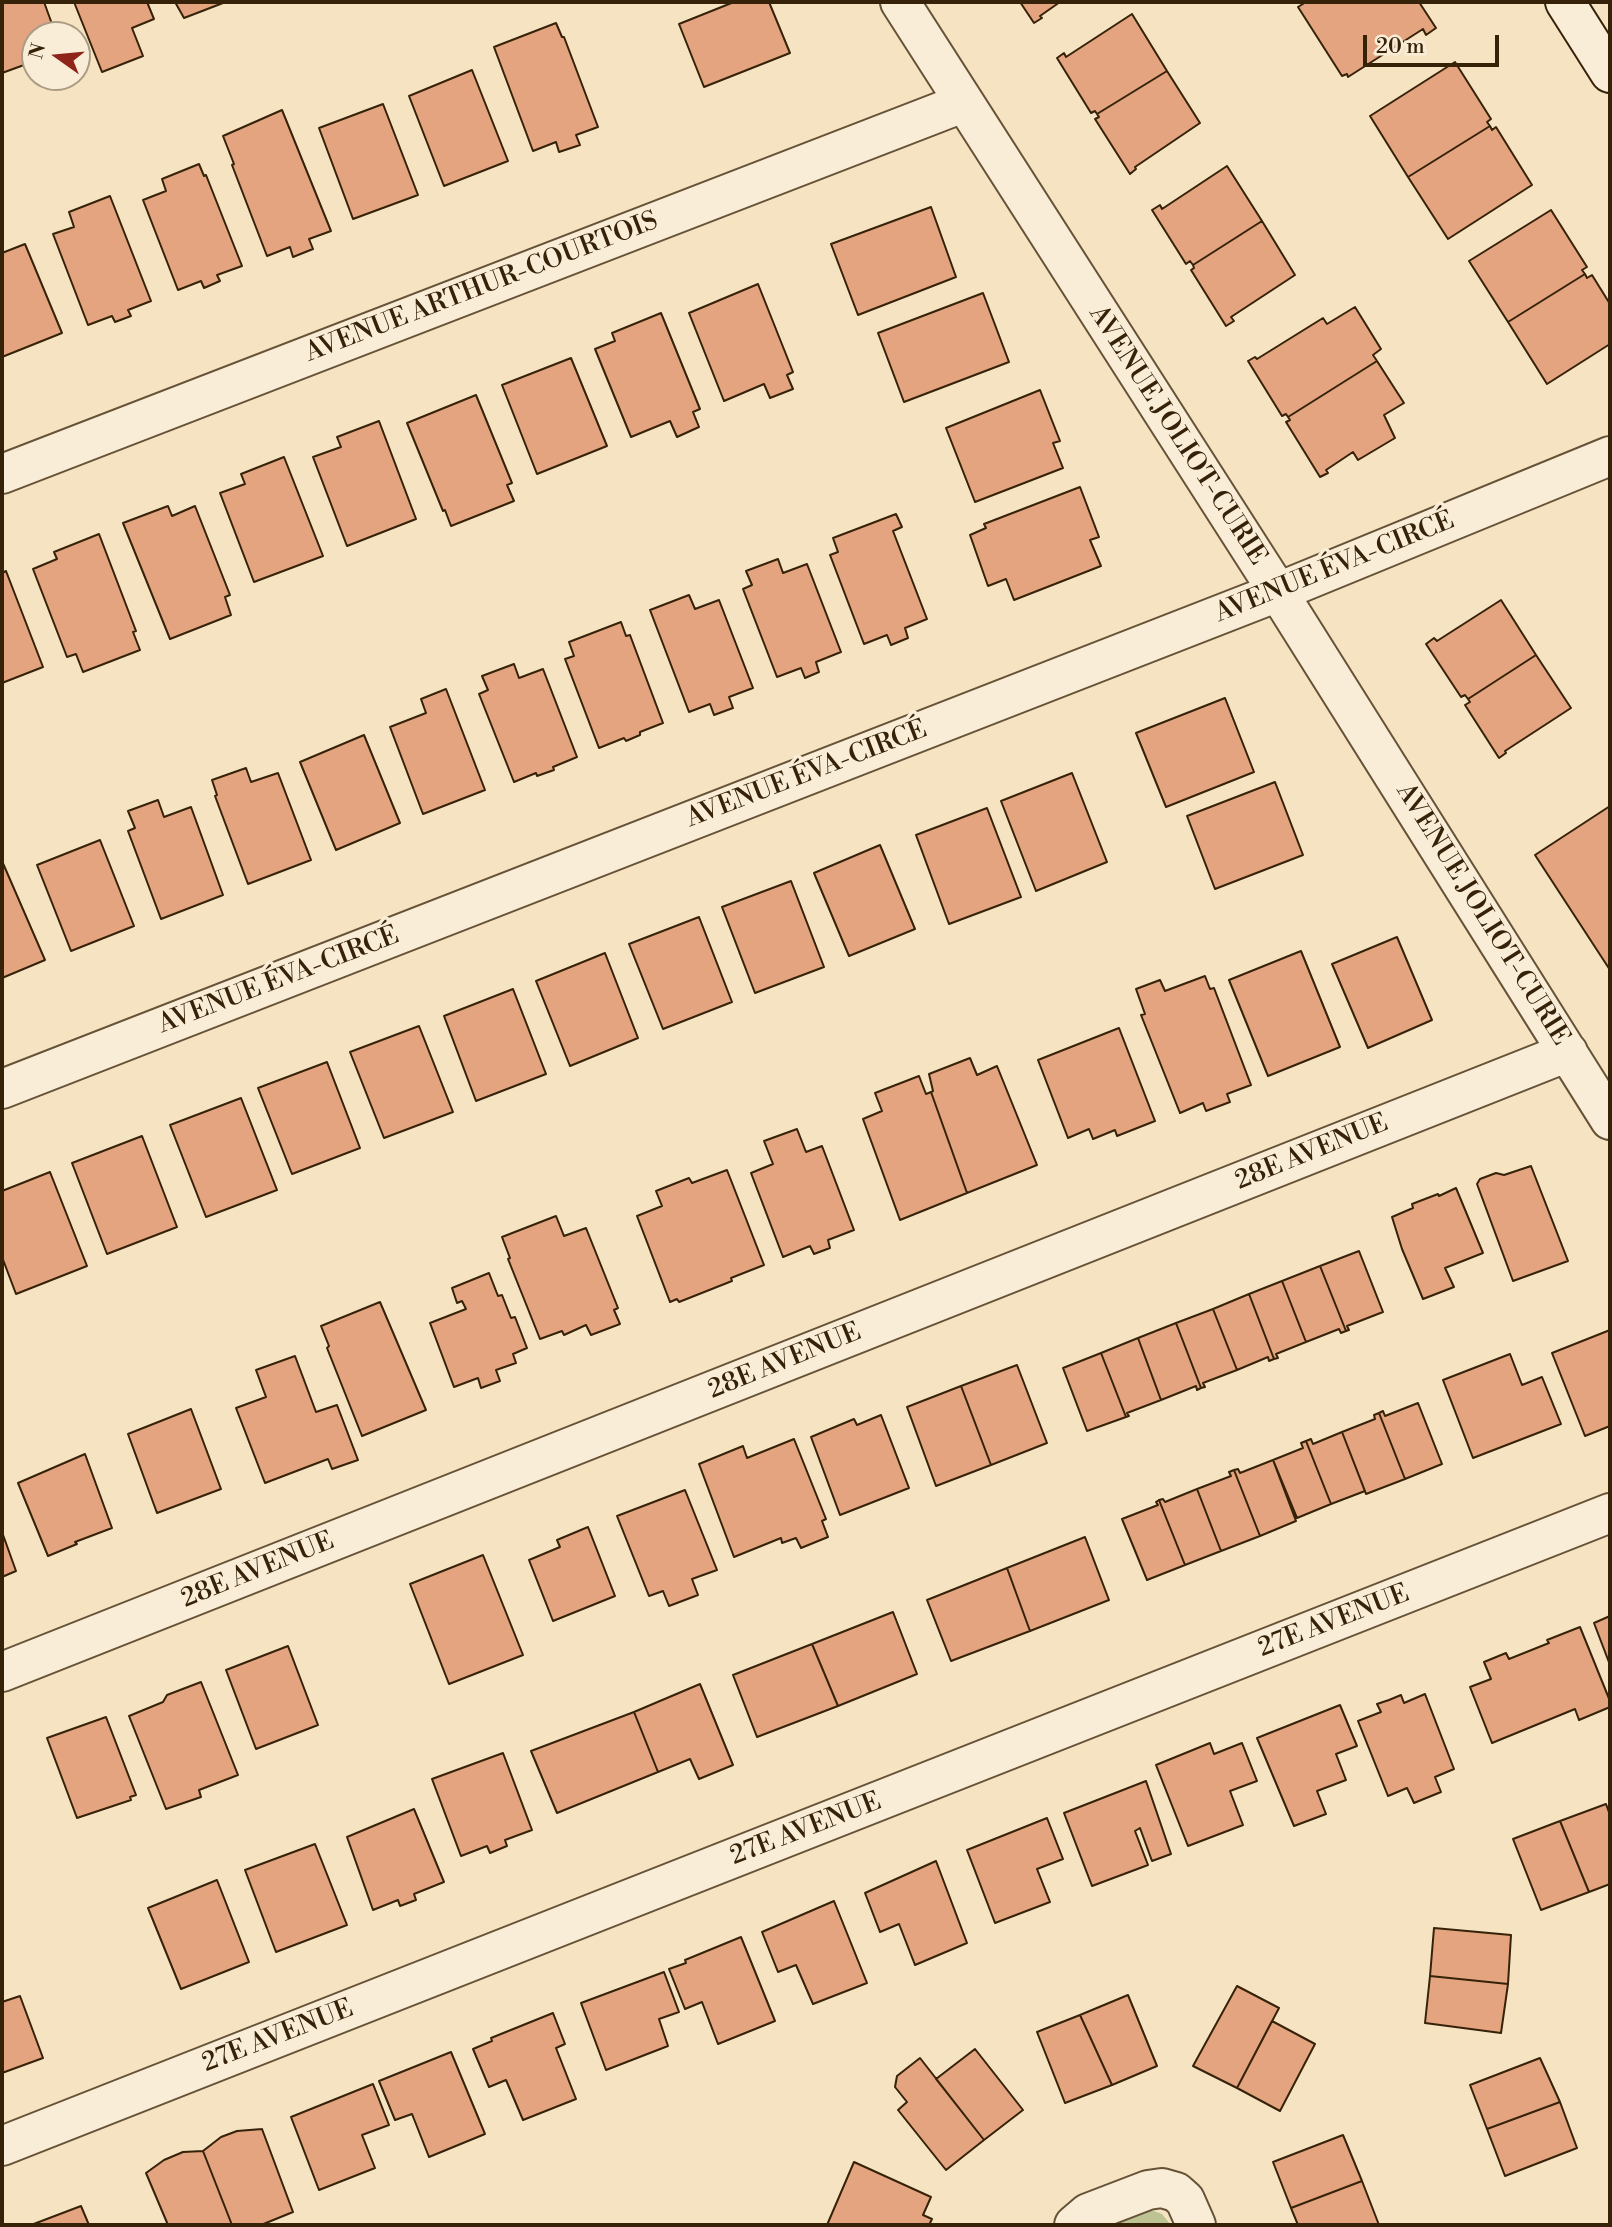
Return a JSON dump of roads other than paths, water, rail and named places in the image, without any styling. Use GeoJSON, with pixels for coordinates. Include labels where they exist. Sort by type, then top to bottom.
{"type":"FeatureCollection","features":[{"type":"Feature","properties":{"kind":"street","name":"AVENUE JOLIOT-CURIE"},"geometry":{"type":"LineString","coordinates":[[900,2],[962,103],[1278,592],[1610,1120]]}},
{"type":"Feature","properties":{"kind":"street"},"geometry":{"type":"LineString","coordinates":[[1565,2],[1610,73]]}},
{"type":"Feature","properties":{"kind":"street","name":"AVENUE ARTHUR-COURTOIS"},"geometry":{"type":"LineString","coordinates":[[2,474],[962,103]]}},
{"type":"Feature","properties":{"kind":"street","name":"AVENUE ÉVA-CIRCÉ"},"geometry":{"type":"LineString","coordinates":[[2,1089],[1278,592],[1610,456]]}},
{"type":"Feature","properties":{"kind":"street","name":"28E AVENUE"},"geometry":{"type":"LineString","coordinates":[[2,1672],[1568,1052]]}},
{"type":"Feature","properties":{"kind":"street","name":"27E AVENUE"},"geometry":{"type":"LineString","coordinates":[[2,2146],[1610,1513]]}},
{"type":"Feature","properties":{"kind":"street"},"geometry":{"type":"LineString","coordinates":[[1074,2225],[1088,2213],[1148,2190],[1162,2188],[1176,2192],[1185,2200],[1196,2225]]}}]}
